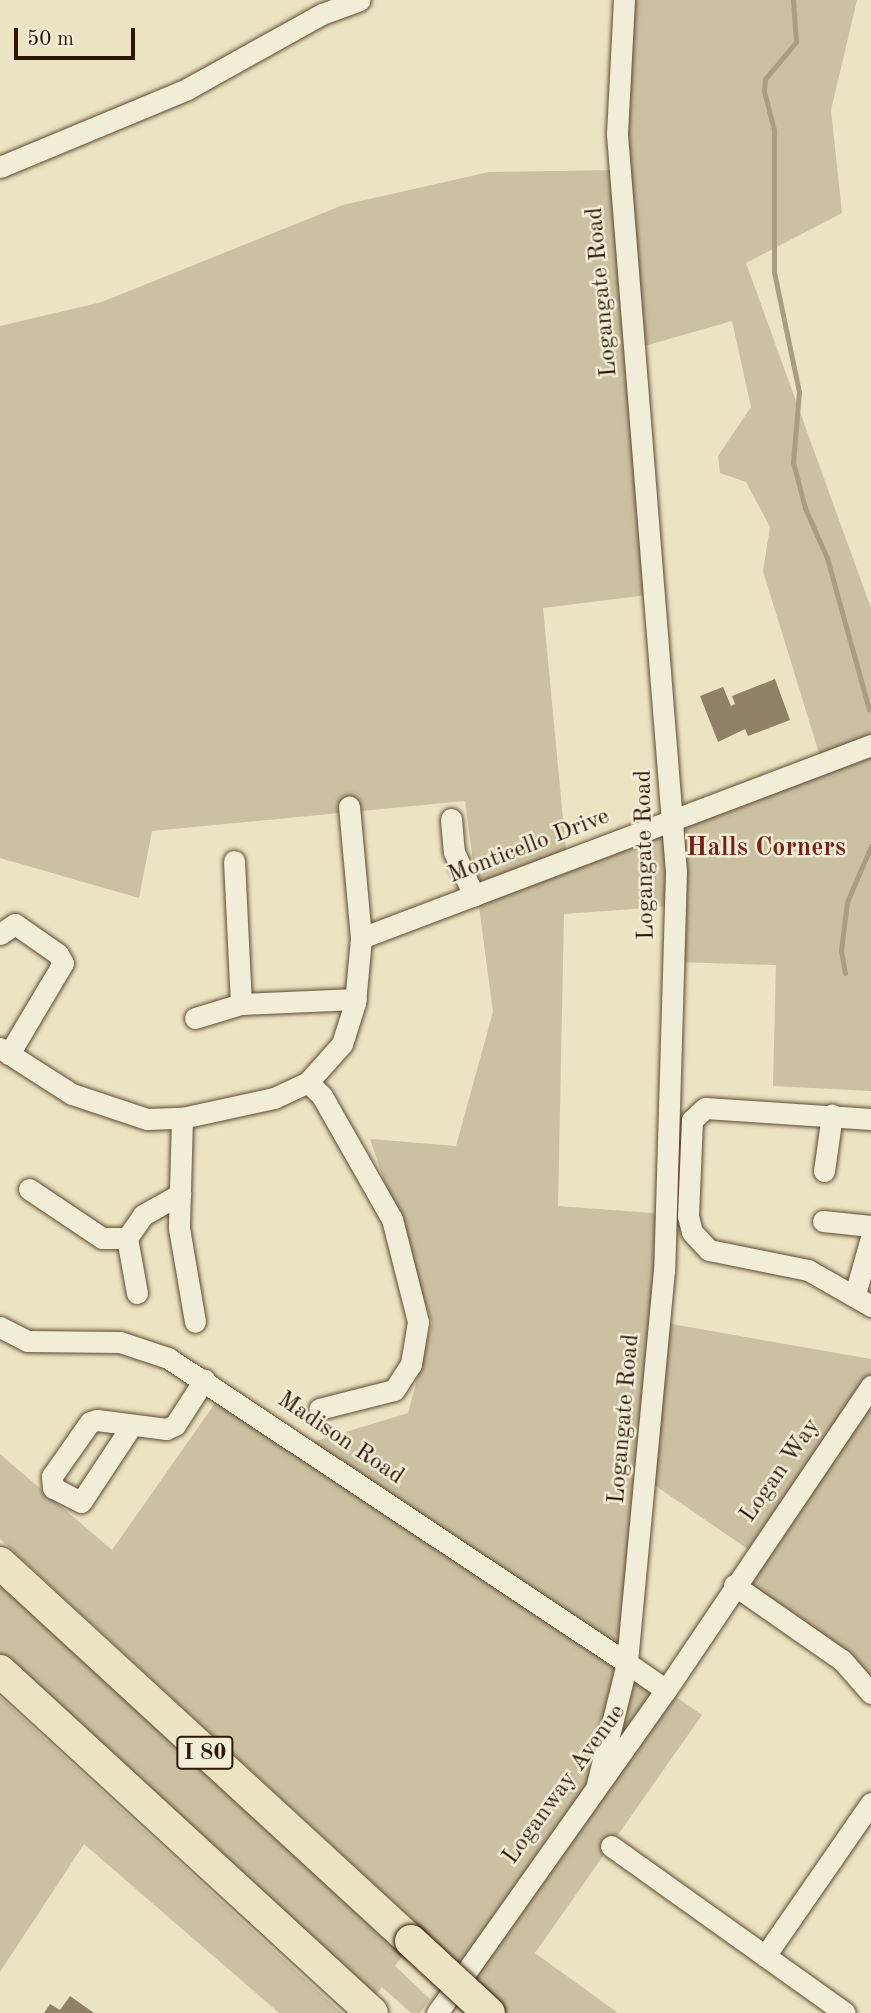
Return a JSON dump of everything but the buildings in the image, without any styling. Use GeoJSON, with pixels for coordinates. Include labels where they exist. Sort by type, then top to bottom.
{"type":"FeatureCollection","features":[{"type":"Feature","properties":{"kind":"highway","name":"I 80"},"geometry":{"type":"LineString","coordinates":[[0,1563],[489,2013]]}},
{"type":"Feature","properties":{"kind":"highway"},"geometry":{"type":"LineString","coordinates":[[0,1671],[369,2011]]}},
{"type":"Feature","properties":{"kind":"street"},"geometry":{"type":"LineString","coordinates":[[0,167],[187,89],[322,14],[360,0]]}},
{"type":"Feature","properties":{"kind":"street","name":"Logangate Road"},"geometry":{"type":"LineString","coordinates":[[597,1784],[626,1663],[651,1424],[669,1139],[674,822],[617,134],[624,0]]}},
{"type":"Feature","properties":{"kind":"street","name":"Monticello Drive"},"geometry":{"type":"LineString","coordinates":[[361,938],[674,822],[871,745]]}},
{"type":"Feature","properties":{"kind":"street"},"geometry":{"type":"LineString","coordinates":[[0,934],[15,924],[58,954],[62,962],[5,1051],[102,1108],[148,1119],[182,1118],[274,1098],[308,1082],[342,1044],[356,999],[361,938],[349,807]]}},
{"type":"Feature","properties":{"kind":"street"},"geometry":{"type":"LineString","coordinates":[[451,819],[454,852],[474,896]]}},
{"type":"Feature","properties":{"kind":"street"},"geometry":{"type":"LineString","coordinates":[[234,861],[241,1004]]}},
{"type":"Feature","properties":{"kind":"street"},"geometry":{"type":"LineString","coordinates":[[195,1018],[241,1004],[356,999]]}},
{"type":"Feature","properties":{"kind":"street"},"geometry":{"type":"LineString","coordinates":[[308,1082],[322,1096],[392,1219],[418,1322],[411,1364],[394,1390],[319,1409]]}},
{"type":"Feature","properties":{"kind":"street"},"geometry":{"type":"LineString","coordinates":[[871,1119],[705,1108],[692,1120],[688,1216],[699,1242],[709,1250],[808,1270],[863,1300],[871,1238]]}},
{"type":"Feature","properties":{"kind":"street"},"geometry":{"type":"LineString","coordinates":[[824,1171],[832,1115]]}},
{"type":"Feature","properties":{"kind":"street"},"geometry":{"type":"LineString","coordinates":[[182,1118],[179,1228],[195,1322]]}},
{"type":"Feature","properties":{"kind":"street"},"geometry":{"type":"LineString","coordinates":[[669,1139],[691,1141]]}},
{"type":"Feature","properties":{"kind":"street"},"geometry":{"type":"LineString","coordinates":[[29,1189],[102,1238],[127,1238]]}},
{"type":"Feature","properties":{"kind":"street"},"geometry":{"type":"LineString","coordinates":[[137,1293],[127,1238],[143,1215],[180,1194]]}},
{"type":"Feature","properties":{"kind":"street"},"geometry":{"type":"LineString","coordinates":[[823,1221],[871,1226]]}},
{"type":"Feature","properties":{"kind":"street","name":"Madison Road"},"geometry":{"type":"LineString","coordinates":[[0,1327],[27,1341],[144,1348],[204,1380],[626,1663]]}},
{"type":"Feature","properties":{"kind":"street"},"geometry":{"type":"LineString","coordinates":[[132,1425],[175,1425],[204,1380]]}},
{"type":"Feature","properties":{"kind":"street","name":"Logan Way"},"geometry":{"type":"LineString","coordinates":[[734,1585],[871,1386]]}},
{"type":"Feature","properties":{"kind":"street"},"geometry":{"type":"LineString","coordinates":[[734,1585],[842,1660],[871,1693]]}},
{"type":"Feature","properties":{"kind":"street","name":"Loganway Avenue"},"geometry":{"type":"LineString","coordinates":[[437,2013],[666,1690],[734,1585]]}},
{"type":"Feature","properties":{"kind":"street"},"geometry":{"type":"LineString","coordinates":[[626,1663],[666,1690]]}},
{"type":"Feature","properties":{"kind":"street"},"geometry":{"type":"LineString","coordinates":[[765,1956],[871,1803]]}},
{"type":"Feature","properties":{"kind":"street"},"geometry":{"type":"LineString","coordinates":[[611,1846],[845,2013]]}},
{"type":"Feature","properties":{"kind":"shaded area"},"geometry":{"type":"Polygon","coordinates":[[[624,0],[857,0],[831,110],[842,213],[746,263],[871,608],[871,1091],[773,1086],[776,965],[674,962],[675,906],[564,914],[558,1206],[666,1214],[660,1322],[871,1359],[871,1693],[734,1585],[755,1554],[647,1480],[627,1663],[702,1715],[535,1953],[618,2013],[489,2013],[411,1941],[422,1928],[0,1539],[0,1454],[112,1550],[223,1392],[303,1445],[408,1413],[432,1323],[370,1139],[456,1146],[493,1012],[465,801],[152,831],[139,898],[0,858],[0,326],[102,302],[343,205],[489,172],[619,170],[624,0]],[[732,321],[634,349],[655,594],[543,608],[567,861],[822,763],[763,571],[770,527],[746,482],[720,473],[718,456],[751,407],[732,321]]]}},
{"type":"Feature","properties":{"kind":"shaded area"},"geometry":{"type":"Polygon","coordinates":[[[0,1579],[404,1954],[395,1966],[430,1999],[420,2013],[411,2013],[382,1987],[372,2000],[0,1655],[0,1579]]]}},
{"type":"Feature","properties":{"kind":"shaded area"},"geometry":{"type":"Polygon","coordinates":[[[0,1697],[342,2013],[279,2013],[84,1844],[0,1972],[0,1697]]]}},
{"type":"Feature","properties":{"kind":"waterway"},"geometry":{"type":"LineString","coordinates":[[793,0],[796,42],[765,79],[764,91],[774,130],[774,272],[799,392],[793,462],[805,508],[827,558],[869,709]]}},
{"type":"Feature","properties":{"kind":"waterway"},"geometry":{"type":"LineString","coordinates":[[845,973],[841,950],[847,902],[871,846]]}},
{"type":"Feature","properties":{"kind":"district","name":"Halls Corners"},"geometry":{"type":"Point","coordinates":[766,849]}}]}
